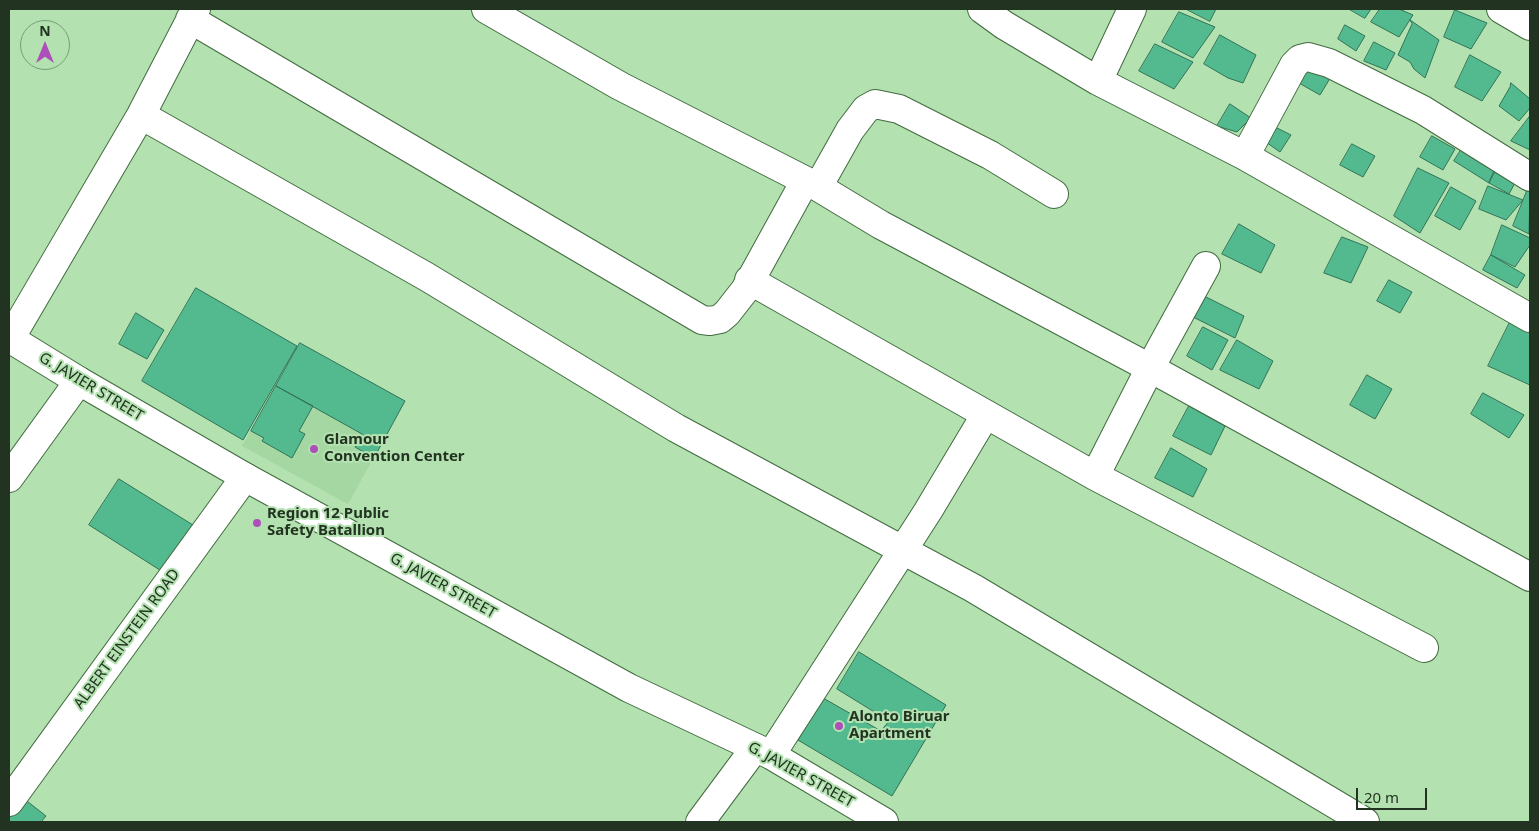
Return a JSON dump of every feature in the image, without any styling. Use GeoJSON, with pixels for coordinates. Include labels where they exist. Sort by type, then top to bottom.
{"type":"FeatureCollection","features":[{"type":"Feature","properties":{"kind":"street"},"geometry":{"type":"LineString","coordinates":[[486,9],[620,86],[812,184],[881,225],[1150,368],[1530,577]]}},
{"type":"Feature","properties":{"kind":"street"},"geometry":{"type":"LineString","coordinates":[[982,9],[1004,25],[1098,81],[1245,156],[1530,318]]}},
{"type":"Feature","properties":{"kind":"street"},"geometry":{"type":"LineString","coordinates":[[1098,81],[1132,9]]}},
{"type":"Feature","properties":{"kind":"street"},"geometry":{"type":"LineString","coordinates":[[1501,9],[1530,26]]}},
{"type":"Feature","properties":{"kind":"street"},"geometry":{"type":"LineString","coordinates":[[10,338],[142,115],[193,14],[702,320],[710,322],[720,319],[727,313],[850,130],[866,109],[875,104],[899,109],[990,155],[1054,194]]}},
{"type":"Feature","properties":{"kind":"street"},"geometry":{"type":"LineString","coordinates":[[1245,156],[1294,64],[1300,59],[1308,57],[1329,63],[1423,110],[1530,177]]}},
{"type":"Feature","properties":{"kind":"street"},"geometry":{"type":"LineString","coordinates":[[142,115],[426,277],[676,428],[973,588],[1365,822]]}},
{"type":"Feature","properties":{"kind":"street"},"geometry":{"type":"LineString","coordinates":[[1095,476],[1150,368],[1206,266]]}},
{"type":"Feature","properties":{"kind":"street"},"geometry":{"type":"LineString","coordinates":[[749,280],[1095,476],[1424,648]]}},
{"type":"Feature","properties":{"kind":"street","name":"G. JAVIER STREET"},"geometry":{"type":"LineString","coordinates":[[10,338],[79,382],[245,477],[629,688],[763,751],[884,822]]}},
{"type":"Feature","properties":{"kind":"street"},"geometry":{"type":"LineString","coordinates":[[9,478],[79,382]]}},
{"type":"Feature","properties":{"kind":"street"},"geometry":{"type":"LineString","coordinates":[[700,822],[763,751],[902,551],[986,414]]}},
{"type":"Feature","properties":{"kind":"street","name":"ALBERT EINSTEIN ROAD"},"geometry":{"type":"LineString","coordinates":[[9,802],[245,477]]}},
{"type":"Feature","properties":{"kind":"shaded area","name":"Glamour Convention Center"},"geometry":{"type":"Polygon","coordinates":[[[300,343],[405,401],[348,504],[242,446],[300,343]]]}},
{"type":"Feature","properties":{"kind":"building"},"geometry":{"type":"Polygon","coordinates":[[[1186,9],[1216,9],[1210,21],[1186,9]]]}},
{"type":"Feature","properties":{"kind":"building"},"geometry":{"type":"Polygon","coordinates":[[[1349,9],[1371,9],[1365,18],[1349,9]]]}},
{"type":"Feature","properties":{"kind":"building"},"geometry":{"type":"Polygon","coordinates":[[[1380,9],[1399,9],[1413,15],[1399,37],[1371,22],[1380,9]]]}},
{"type":"Feature","properties":{"kind":"building"},"geometry":{"type":"Polygon","coordinates":[[[1455,10],[1487,23],[1471,49],[1444,37],[1455,10]]]}},
{"type":"Feature","properties":{"kind":"building"},"geometry":{"type":"Polygon","coordinates":[[[1179,12],[1215,27],[1193,58],[1162,42],[1179,12]]]}},
{"type":"Feature","properties":{"kind":"building"},"geometry":{"type":"Polygon","coordinates":[[[1410,20],[1439,40],[1425,78],[1414,69],[1410,62],[1398,55],[1412,24],[1410,20]]]}},
{"type":"Feature","properties":{"kind":"building"},"geometry":{"type":"Polygon","coordinates":[[[1345,25],[1365,36],[1356,51],[1338,39],[1345,25]]]}},
{"type":"Feature","properties":{"kind":"building"},"geometry":{"type":"Polygon","coordinates":[[[1220,35],[1256,55],[1243,83],[1228,78],[1204,64],[1220,35]]]}},
{"type":"Feature","properties":{"kind":"building"},"geometry":{"type":"Polygon","coordinates":[[[1374,42],[1395,53],[1386,70],[1364,61],[1374,42]]]}},
{"type":"Feature","properties":{"kind":"building"},"geometry":{"type":"Polygon","coordinates":[[[1155,44],[1193,62],[1174,89],[1139,71],[1155,44]]]}},
{"type":"Feature","properties":{"kind":"building"},"geometry":{"type":"Polygon","coordinates":[[[1470,55],[1501,72],[1482,101],[1455,87],[1470,55]]]}},
{"type":"Feature","properties":{"kind":"building"},"geometry":{"type":"Polygon","coordinates":[[[1306,63],[1332,75],[1320,95],[1292,79],[1306,63]]]}},
{"type":"Feature","properties":{"kind":"building"},"geometry":{"type":"Polygon","coordinates":[[[1511,83],[1530,99],[1530,108],[1519,121],[1499,106],[1511,83]]]}},
{"type":"Feature","properties":{"kind":"building"},"geometry":{"type":"Polygon","coordinates":[[[1230,104],[1251,118],[1237,132],[1217,126],[1230,104]]]}},
{"type":"Feature","properties":{"kind":"building"},"geometry":{"type":"Polygon","coordinates":[[[1530,116],[1530,150],[1511,141],[1530,116]]]}},
{"type":"Feature","properties":{"kind":"building"},"geometry":{"type":"Polygon","coordinates":[[[1271,125],[1291,135],[1280,152],[1263,140],[1271,125]]]}},
{"type":"Feature","properties":{"kind":"building"},"geometry":{"type":"Polygon","coordinates":[[[1432,136],[1455,149],[1443,170],[1420,157],[1432,136]]]}},
{"type":"Feature","properties":{"kind":"building"},"geometry":{"type":"Polygon","coordinates":[[[1352,144],[1375,156],[1363,177],[1340,165],[1352,144]]]}},
{"type":"Feature","properties":{"kind":"building"},"geometry":{"type":"Polygon","coordinates":[[[1463,147],[1498,165],[1489,183],[1454,161],[1463,147]]]}},
{"type":"Feature","properties":{"kind":"building"},"geometry":{"type":"Polygon","coordinates":[[[1418,168],[1449,183],[1420,233],[1394,216],[1418,168]]]}},
{"type":"Feature","properties":{"kind":"building"},"geometry":{"type":"Polygon","coordinates":[[[1494,172],[1516,181],[1509,194],[1489,183],[1494,172]]]}},
{"type":"Feature","properties":{"kind":"building"},"geometry":{"type":"Polygon","coordinates":[[[1488,186],[1523,200],[1506,220],[1479,209],[1488,186]]]}},
{"type":"Feature","properties":{"kind":"building"},"geometry":{"type":"Polygon","coordinates":[[[1451,187],[1476,201],[1460,230],[1435,216],[1451,187]]]}},
{"type":"Feature","properties":{"kind":"building"},"geometry":{"type":"Polygon","coordinates":[[[1530,187],[1529,234],[1513,226],[1530,187]]]}},
{"type":"Feature","properties":{"kind":"building"},"geometry":{"type":"Polygon","coordinates":[[[1239,224],[1275,245],[1261,273],[1222,254],[1239,224]]]}},
{"type":"Feature","properties":{"kind":"building"},"geometry":{"type":"Polygon","coordinates":[[[1502,225],[1530,238],[1530,245],[1515,267],[1491,255],[1502,225]]]}},
{"type":"Feature","properties":{"kind":"building"},"geometry":{"type":"Polygon","coordinates":[[[1342,237],[1368,247],[1351,283],[1324,273],[1342,237]]]}},
{"type":"Feature","properties":{"kind":"building"},"geometry":{"type":"Polygon","coordinates":[[[1491,255],[1525,275],[1517,288],[1483,270],[1491,255]]]}},
{"type":"Feature","properties":{"kind":"building"},"geometry":{"type":"Polygon","coordinates":[[[1389,280],[1412,292],[1400,313],[1377,301],[1389,280]]]}},
{"type":"Feature","properties":{"kind":"building"},"geometry":{"type":"Polygon","coordinates":[[[196,288],[297,346],[243,440],[142,381],[196,288]]]}},
{"type":"Feature","properties":{"kind":"building"},"geometry":{"type":"Polygon","coordinates":[[[1202,295],[1244,316],[1235,338],[1191,316],[1202,295]]]}},
{"type":"Feature","properties":{"kind":"building"},"geometry":{"type":"Polygon","coordinates":[[[136,313],[164,330],[147,359],[119,344],[136,313]]]}},
{"type":"Feature","properties":{"kind":"building"},"geometry":{"type":"Polygon","coordinates":[[[1510,322],[1530,331],[1530,385],[1488,366],[1510,322]]]}},
{"type":"Feature","properties":{"kind":"building"},"geometry":{"type":"Polygon","coordinates":[[[1203,327],[1228,340],[1212,370],[1187,356],[1203,327]]]}},
{"type":"Feature","properties":{"kind":"building"},"geometry":{"type":"Polygon","coordinates":[[[1237,340],[1273,361],[1259,389],[1220,370],[1237,340]]]}},
{"type":"Feature","properties":{"kind":"building"},"geometry":{"type":"Polygon","coordinates":[[[300,343],[405,401],[374,458],[355,447],[362,434],[276,386],[300,343]]]}},
{"type":"Feature","properties":{"kind":"building"},"geometry":{"type":"Polygon","coordinates":[[[1367,375],[1392,389],[1375,419],[1350,405],[1367,375]]]}},
{"type":"Feature","properties":{"kind":"building"},"geometry":{"type":"Polygon","coordinates":[[[276,386],[313,406],[299,431],[305,434],[292,458],[262,441],[264,438],[251,431],[276,386]]]}},
{"type":"Feature","properties":{"kind":"building"},"geometry":{"type":"Polygon","coordinates":[[[1483,393],[1524,415],[1509,438],[1471,414],[1483,393]]]}},
{"type":"Feature","properties":{"kind":"building"},"geometry":{"type":"Polygon","coordinates":[[[1189,406],[1225,426],[1211,455],[1173,436],[1189,406]]]}},
{"type":"Feature","properties":{"kind":"building"},"geometry":{"type":"Polygon","coordinates":[[[1171,448],[1207,469],[1193,497],[1155,478],[1171,448]]]}},
{"type":"Feature","properties":{"kind":"building"},"geometry":{"type":"Polygon","coordinates":[[[119,479],[193,525],[163,572],[89,525],[119,479]]]}},
{"type":"Feature","properties":{"kind":"building","name":"Alonto Biruar Apartment"},"geometry":{"type":"Polygon","coordinates":[[[859,652],[946,705],[892,796],[798,740],[823,698],[881,731],[889,721],[837,689],[859,652]]]}},
{"type":"Feature","properties":{"kind":"building"},"geometry":{"type":"Polygon","coordinates":[[[23,798],[46,816],[41,822],[9,822],[9,817],[23,798]]]}},
{"type":"Feature","properties":{"kind":"place","name":"Glamour Convention Center"},"geometry":{"type":"Point","coordinates":[314,449]}},
{"type":"Feature","properties":{"kind":"place","name":"Region 12 Public Safety Batallion"},"geometry":{"type":"Point","coordinates":[257,523]}},
{"type":"Feature","properties":{"kind":"place","name":"Alonto Biruar Apartment"},"geometry":{"type":"Point","coordinates":[839,726]}}]}
